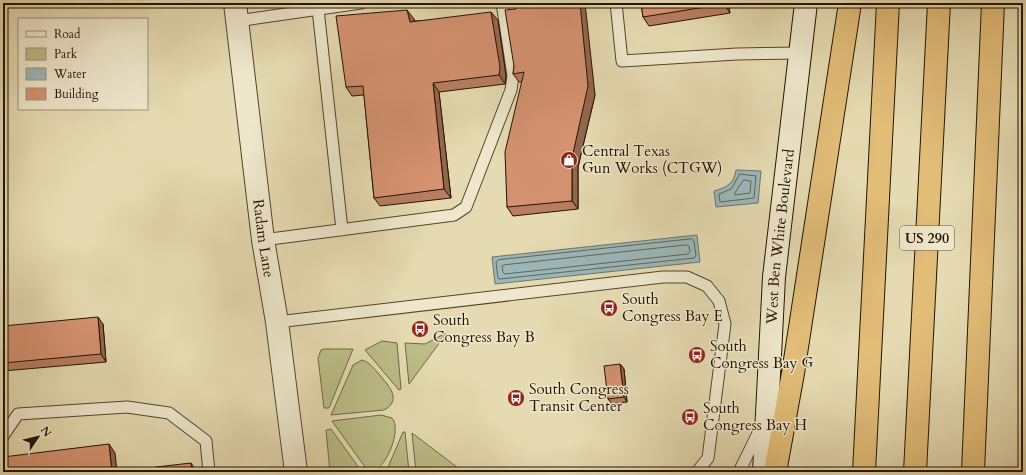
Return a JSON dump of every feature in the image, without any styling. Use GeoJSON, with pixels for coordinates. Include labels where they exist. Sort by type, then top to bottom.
{"type":"FeatureCollection","features":[{"type":"Feature","properties":{"kind":"highway"},"geometry":{"type":"LineString","coordinates":[[775,472],[793,373],[850,3]]}},
{"type":"Feature","properties":{"kind":"highway"},"geometry":{"type":"LineString","coordinates":[[864,472],[888,3]]}},
{"type":"Feature","properties":{"kind":"highway","name":"US 290"},"geometry":{"type":"LineString","coordinates":[[915,472],[939,3]]}},
{"type":"Feature","properties":{"kind":"highway"},"geometry":{"type":"LineString","coordinates":[[973,472],[993,3]]}},
{"type":"Feature","properties":{"kind":"main road","name":"West Ben White Boulevard"},"geometry":{"type":"LineString","coordinates":[[764,472],[765,418],[774,278],[806,3]]}},
{"type":"Feature","properties":{"kind":"main road","name":"Radam Lane"},"geometry":{"type":"LineString","coordinates":[[236,12],[263,240],[277,322],[296,472]]}},
{"type":"Feature","properties":{"kind":"lane"},"geometry":{"type":"LineString","coordinates":[[236,12],[318,9],[361,3]]}},
{"type":"Feature","properties":{"kind":"lane"},"geometry":{"type":"LineString","coordinates":[[263,240],[454,215],[466,207],[510,90],[513,76],[502,3]]}},
{"type":"Feature","properties":{"kind":"lane"},"geometry":{"type":"LineString","coordinates":[[616,3],[622,61],[737,54],[801,53]]}},
{"type":"Feature","properties":{"kind":"lane"},"geometry":{"type":"LineString","coordinates":[[318,9],[342,230]]}},
{"type":"Feature","properties":{"kind":"lane"},"geometry":{"type":"LineString","coordinates":[[277,322],[664,277],[687,277],[707,286],[719,300],[725,324],[708,458],[697,472]]}},
{"type":"Feature","properties":{"kind":"lane"},"geometry":{"type":"LineString","coordinates":[[3,436],[18,414],[127,407],[169,413],[206,441],[208,472]]}},
{"type":"Feature","properties":{"kind":"lane"},"geometry":{"type":"LineString","coordinates":[[739,472],[765,418]]}},
{"type":"Feature","properties":{"kind":"green space"},"geometry":{"type":"Polygon","coordinates":[[[446,334],[409,384],[405,343],[425,344],[446,334]]]}},
{"type":"Feature","properties":{"kind":"green space"},"geometry":{"type":"Polygon","coordinates":[[[382,341],[397,343],[401,389],[399,390],[365,350],[382,341]]]}},
{"type":"Feature","properties":{"kind":"green space"},"geometry":{"type":"Polygon","coordinates":[[[353,349],[329,408],[324,408],[318,358],[321,350],[353,349]]]}},
{"type":"Feature","properties":{"kind":"green space"},"geometry":{"type":"Polygon","coordinates":[[[362,360],[372,366],[390,388],[393,397],[390,406],[384,410],[331,415],[353,365],[362,360]]]}},
{"type":"Feature","properties":{"kind":"green space"},"geometry":{"type":"Polygon","coordinates":[[[381,415],[392,418],[395,423],[394,439],[392,447],[383,463],[373,471],[365,467],[332,421],[381,415]]]}},
{"type":"Feature","properties":{"kind":"green space"},"geometry":{"type":"Polygon","coordinates":[[[331,429],[362,472],[330,472],[326,430],[331,429]]]}},
{"type":"Feature","properties":{"kind":"green space"},"geometry":{"type":"Polygon","coordinates":[[[403,432],[405,432],[409,472],[386,472],[403,432]]]}},
{"type":"Feature","properties":{"kind":"green space"},"geometry":{"type":"Polygon","coordinates":[[[412,433],[462,471],[416,472],[412,433]]]}},
{"type":"Feature","properties":{"kind":"water"},"geometry":{"type":"Polygon","coordinates":[[[736,170],[761,171],[758,203],[716,207],[714,191],[723,188],[732,182],[736,170]]]}},
{"type":"Feature","properties":{"kind":"water"},"geometry":{"type":"Polygon","coordinates":[[[697,235],[700,262],[495,284],[492,257],[697,235]]]}},
{"type":"Feature","properties":{"kind":"building"},"geometry":{"type":"Polygon","coordinates":[[[515,3],[580,3],[588,86],[572,158],[572,201],[507,207],[505,152],[524,72],[513,74],[514,66],[505,10],[516,9],[515,3]]]}},
{"type":"Feature","properties":{"kind":"building"},"geometry":{"type":"Polygon","coordinates":[[[641,3],[723,3],[724,4],[643,17],[641,3]]]}},
{"type":"Feature","properties":{"kind":"building"},"geometry":{"type":"Polygon","coordinates":[[[407,10],[410,22],[491,12],[500,67],[499,75],[433,83],[444,189],[374,198],[363,86],[346,87],[336,16],[407,10]]]}},
{"type":"Feature","properties":{"kind":"building"},"geometry":{"type":"Polygon","coordinates":[[[98,317],[101,354],[3,363],[3,326],[98,317]]]}},
{"type":"Feature","properties":{"kind":"building"},"geometry":{"type":"Polygon","coordinates":[[[620,364],[624,397],[608,399],[604,366],[620,364]]]}},
{"type":"Feature","properties":{"kind":"building"},"geometry":{"type":"Polygon","coordinates":[[[109,444],[112,472],[3,472],[3,457],[109,444]]]}},
{"type":"Feature","properties":{"kind":"building"},"geometry":{"type":"Polygon","coordinates":[[[191,463],[192,472],[157,472],[156,467],[191,463]]]}},
{"type":"Feature","properties":{"kind":"place","name":"Central Texas Gun Works (CTGW)"},"geometry":{"type":"Point","coordinates":[569,160]}},
{"type":"Feature","properties":{"kind":"place","name":"South Congress Bay E"},"geometry":{"type":"Point","coordinates":[609,308]}},
{"type":"Feature","properties":{"kind":"place","name":"South Congress Bay B"},"geometry":{"type":"Point","coordinates":[420,329]}},
{"type":"Feature","properties":{"kind":"place","name":"South Congress Bay G"},"geometry":{"type":"Point","coordinates":[697,355]}},
{"type":"Feature","properties":{"kind":"place","name":"South Congress Transit Center"},"geometry":{"type":"Point","coordinates":[516,398]}},
{"type":"Feature","properties":{"kind":"place","name":"South Congress Bay H"},"geometry":{"type":"Point","coordinates":[690,417]}}]}
